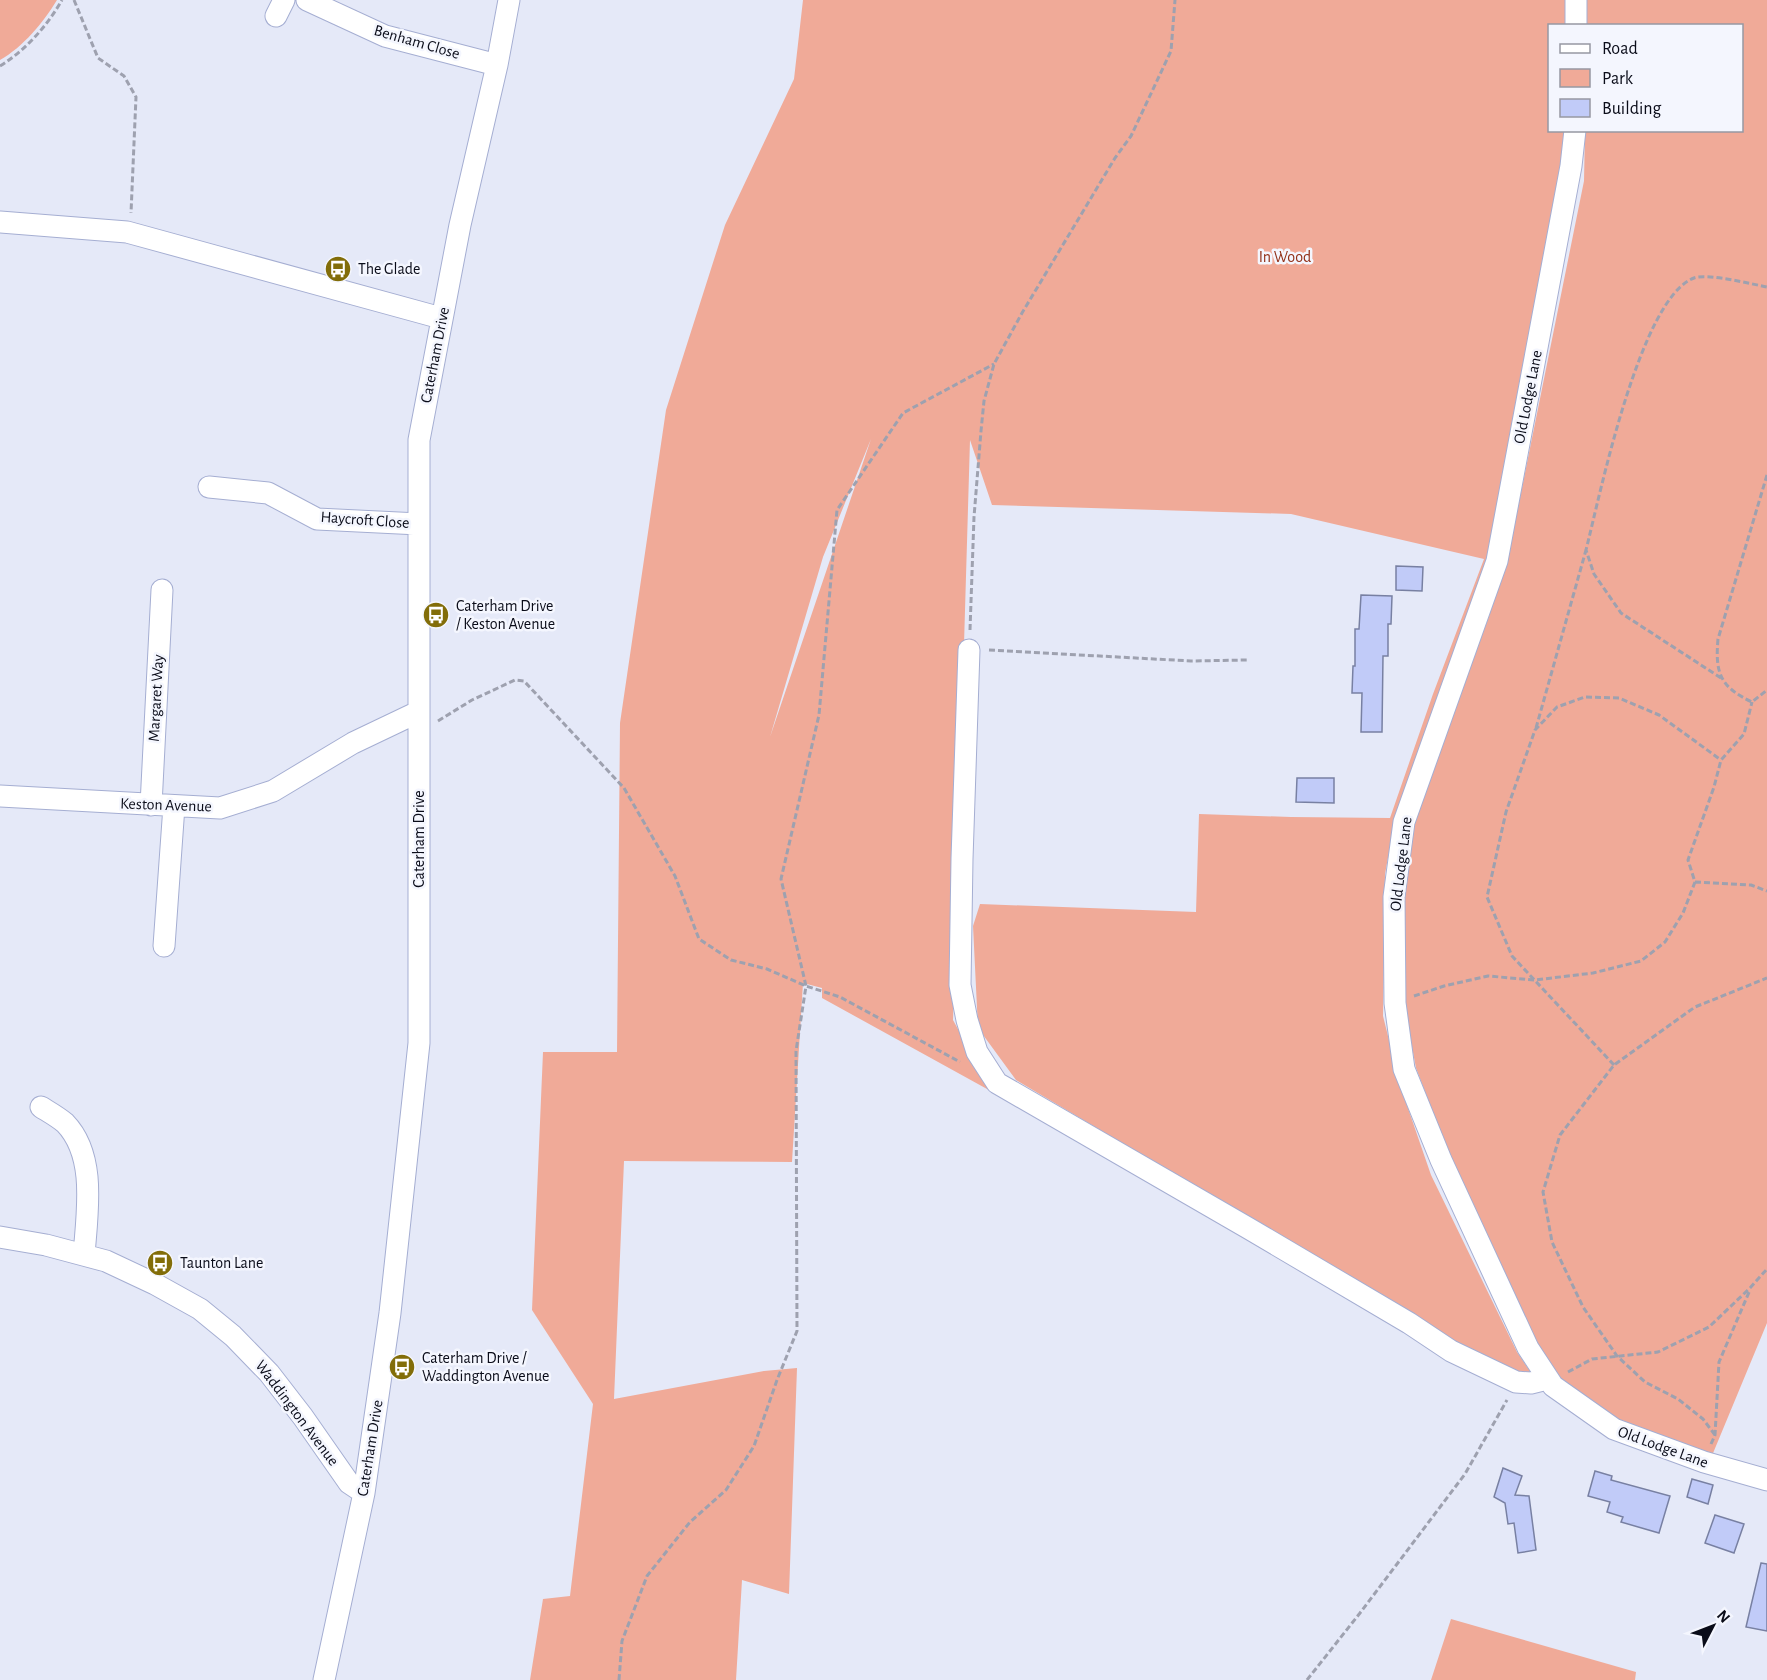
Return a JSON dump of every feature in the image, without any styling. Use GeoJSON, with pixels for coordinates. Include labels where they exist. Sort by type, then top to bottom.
{"type":"FeatureCollection","features":[{"type":"Feature","properties":{"kind":"street","name":"Benham Close"},"geometry":{"type":"LineString","coordinates":[[307,0],[385,36],[497,64]]}},
{"type":"Feature","properties":{"kind":"street","name":"Caterham Drive"},"geometry":{"type":"LineString","coordinates":[[324,1680],[364,1493],[390,1313],[419,1043],[419,440],[460,225],[497,64],[509,0]]}},
{"type":"Feature","properties":{"kind":"street"},"geometry":{"type":"LineString","coordinates":[[1576,0],[1576,24]]}},
{"type":"Feature","properties":{"kind":"street","name":"Old Lodge Lane"},"geometry":{"type":"LineString","coordinates":[[1575,132],[1571,166],[1497,561],[1404,822],[1394,897],[1395,1003],[1404,1069],[1441,1160],[1510,1312],[1528,1348],[1553,1386],[1614,1429],[1704,1462],[1767,1480]]}},
{"type":"Feature","properties":{"kind":"street"},"geometry":{"type":"LineString","coordinates":[[0,222],[127,232],[441,318]]}},
{"type":"Feature","properties":{"kind":"street","name":"Haycroft Close"},"geometry":{"type":"LineString","coordinates":[[209,487],[268,493],[317,519],[419,524]]}},
{"type":"Feature","properties":{"kind":"street","name":"Margaret Way"},"geometry":{"type":"LineString","coordinates":[[151,806],[162,590]]}},
{"type":"Feature","properties":{"kind":"street"},"geometry":{"type":"LineString","coordinates":[[969,650],[960,985],[967,1020],[977,1052],[997,1083],[1409,1323],[1451,1351],[1516,1382],[1531,1383],[1547,1379]]}},
{"type":"Feature","properties":{"kind":"street","name":"Keston Avenue"},"geometry":{"type":"LineString","coordinates":[[1,802],[220,808],[273,791],[353,743],[418,722]]}},
{"type":"Feature","properties":{"kind":"street"},"geometry":{"type":"LineString","coordinates":[[164,946],[174,806]]}},
{"type":"Feature","properties":{"kind":"street"},"geometry":{"type":"LineString","coordinates":[[41,1107],[64,1122],[78,1141],[89,1182],[84,1255]]}},
{"type":"Feature","properties":{"kind":"street","name":"Waddington Avenue"},"geometry":{"type":"LineString","coordinates":[[0,1237],[46,1245],[106,1261],[156,1284],[200,1309],[233,1336],[269,1373],[349,1483],[364,1493]]}},
{"type":"Feature","properties":{"kind":"path"},"geometry":{"type":"LineString","coordinates":[[0,66],[30,43],[62,0]]}},
{"type":"Feature","properties":{"kind":"path"},"geometry":{"type":"LineString","coordinates":[[74,0],[98,58],[124,76],[136,97],[131,220],[127,232]]}},
{"type":"Feature","properties":{"kind":"path"},"geometry":{"type":"LineString","coordinates":[[1175,0],[1171,51],[1131,136],[1115,158],[994,364],[984,401],[981,430],[974,517],[969,650],[1191,661],[1247,660]]}},
{"type":"Feature","properties":{"kind":"path"},"geometry":{"type":"LineString","coordinates":[[1614,1065],[1512,956],[1487,897],[1506,812],[1535,730],[1632,375],[1662,311],[1679,288],[1695,278],[1725,279],[1767,286]]}},
{"type":"Feature","properties":{"kind":"path"},"geometry":{"type":"LineString","coordinates":[[619,1680],[622,1641],[647,1576],[690,1521],[726,1490],[754,1446],[797,1331],[796,1051],[806,986],[781,879],[819,715],[837,510],[903,413],[994,364]]}},
{"type":"Feature","properties":{"kind":"path"},"geometry":{"type":"LineString","coordinates":[[1721,678],[1716,659],[1718,639],[1767,475]]}},
{"type":"Feature","properties":{"kind":"path"},"geometry":{"type":"LineString","coordinates":[[1586,550],[1594,574],[1621,613],[1721,678],[1735,694],[1752,702]]}},
{"type":"Feature","properties":{"kind":"path"},"geometry":{"type":"LineString","coordinates":[[418,722],[515,680],[524,681],[624,788],[675,876],[699,939],[731,960],[767,969],[806,986],[840,997],[966,1065]]}},
{"type":"Feature","properties":{"kind":"path"},"geometry":{"type":"LineString","coordinates":[[1395,1003],[1444,986],[1488,976],[1535,980],[1593,974],[1641,961],[1665,942],[1683,913],[1695,882],[1688,860],[1714,787],[1721,760],[1744,734],[1752,702],[1767,690]]}},
{"type":"Feature","properties":{"kind":"path"},"geometry":{"type":"LineString","coordinates":[[1535,730],[1557,707],[1585,697],[1619,698],[1659,715],[1721,760]]}},
{"type":"Feature","properties":{"kind":"path"},"geometry":{"type":"LineString","coordinates":[[1695,882],[1750,885],[1767,891]]}},
{"type":"Feature","properties":{"kind":"path"},"geometry":{"type":"LineString","coordinates":[[1714,1435],[1703,1419],[1678,1399],[1645,1382],[1617,1356],[1583,1307],[1552,1242],[1543,1192],[1560,1136],[1614,1065],[1695,1007],[1767,978]]}},
{"type":"Feature","properties":{"kind":"path"},"geometry":{"type":"LineString","coordinates":[[1569,1371],[1592,1359],[1658,1352],[1709,1327],[1767,1269]]}},
{"type":"Feature","properties":{"kind":"path"},"geometry":{"type":"LineString","coordinates":[[1704,1462],[1714,1435],[1719,1362],[1750,1288]]}},
{"type":"Feature","properties":{"kind":"path"},"geometry":{"type":"LineString","coordinates":[[1307,1680],[1466,1474],[1516,1382]]}},
{"type":"Feature","properties":{"kind":"green space"},"geometry":{"type":"Polygon","coordinates":[[[0,0],[57,0],[32,34],[0,60],[0,0]]]}},
{"type":"Feature","properties":{"kind":"green space","name":"In Wood"},"geometry":{"type":"Polygon","coordinates":[[[803,0],[1567,0],[1567,24],[1548,24],[1548,132],[1566,132],[1565,146],[1492,559],[1394,825],[1385,874],[1383,1016],[1401,1088],[1431,1175],[1517,1352],[1532,1374],[1517,1375],[1458,1343],[1016,1080],[978,1028],[973,926],[980,904],[1196,912],[1199,814],[1390,818],[1433,694],[1484,559],[1291,514],[992,505],[970,440],[953,1020],[971,1053],[1007,1100],[822,998],[822,988],[803,983],[792,1162],[624,1161],[614,1399],[764,1371],[797,1368],[789,1594],[742,1580],[736,1680],[530,1680],[543,1599],[570,1596],[593,1404],[532,1310],[543,1052],[617,1052],[620,723],[666,410],[725,225],[794,79],[803,0]],[[871,439],[823,557],[770,737],[871,439]]]}},
{"type":"Feature","properties":{"kind":"green space"},"geometry":{"type":"Polygon","coordinates":[[[1585,0],[1767,0],[1767,1323],[1711,1458],[1621,1423],[1565,1383],[1533,1341],[1475,1222],[1416,1068],[1405,1010],[1405,898],[1411,829],[1489,616],[1508,557],[1584,181],[1585,132],[1743,132],[1743,24],[1585,24],[1585,0]]]}},
{"type":"Feature","properties":{"kind":"green space"},"geometry":{"type":"Polygon","coordinates":[[[1451,1619],[1636,1672],[1635,1680],[1431,1680],[1451,1619]]]}},
{"type":"Feature","properties":{"kind":"building"},"geometry":{"type":"Polygon","coordinates":[[[1396,566],[1423,567],[1422,591],[1396,590],[1396,566]]]}},
{"type":"Feature","properties":{"kind":"building"},"geometry":{"type":"Polygon","coordinates":[[[1361,595],[1392,596],[1391,624],[1388,624],[1388,656],[1383,656],[1382,732],[1361,732],[1362,693],[1352,693],[1355,629],[1359,629],[1361,595]]]}},
{"type":"Feature","properties":{"kind":"building"},"geometry":{"type":"Polygon","coordinates":[[[1297,778],[1334,778],[1334,803],[1296,802],[1297,778]]]}},
{"type":"Feature","properties":{"kind":"building"},"geometry":{"type":"Polygon","coordinates":[[[1503,1468],[1522,1476],[1515,1495],[1529,1496],[1536,1550],[1518,1553],[1514,1523],[1508,1524],[1505,1503],[1494,1497],[1503,1468]]]}},
{"type":"Feature","properties":{"kind":"building"},"geometry":{"type":"Polygon","coordinates":[[[1595,1471],[1612,1476],[1611,1480],[1670,1496],[1659,1533],[1621,1522],[1623,1517],[1607,1512],[1610,1502],[1588,1496],[1595,1471]]]}},
{"type":"Feature","properties":{"kind":"building"},"geometry":{"type":"Polygon","coordinates":[[[1692,1479],[1713,1485],[1708,1504],[1687,1497],[1692,1479]]]}},
{"type":"Feature","properties":{"kind":"building"},"geometry":{"type":"Polygon","coordinates":[[[1715,1515],[1744,1524],[1734,1553],[1705,1543],[1715,1515]]]}},
{"type":"Feature","properties":{"kind":"building"},"geometry":{"type":"Polygon","coordinates":[[[1761,1563],[1767,1564],[1767,1631],[1746,1627],[1761,1563]]]}},
{"type":"Feature","properties":{"kind":"place","name":"The Glade"},"geometry":{"type":"Point","coordinates":[338,269]}},
{"type":"Feature","properties":{"kind":"place","name":"Caterham Drive / Keston Avenue"},"geometry":{"type":"Point","coordinates":[436,615]}},
{"type":"Feature","properties":{"kind":"place","name":"Taunton Lane"},"geometry":{"type":"Point","coordinates":[160,1263]}},
{"type":"Feature","properties":{"kind":"place","name":"Caterham Drive / Waddington Avenue"},"geometry":{"type":"Point","coordinates":[402,1367]}}]}
